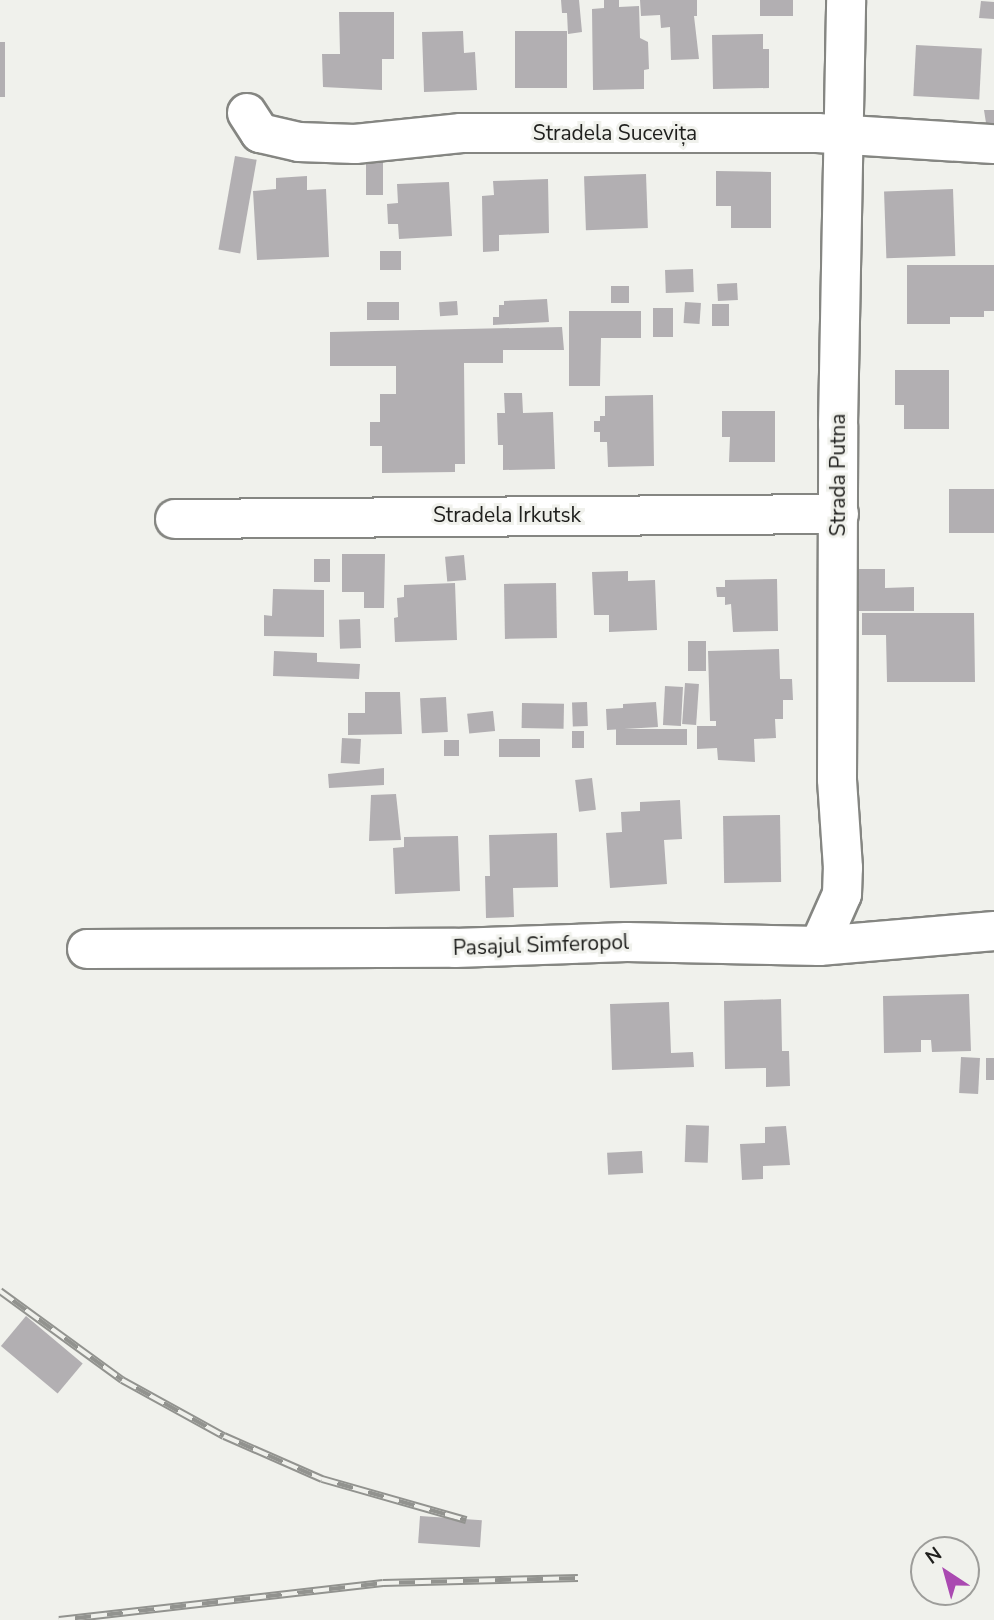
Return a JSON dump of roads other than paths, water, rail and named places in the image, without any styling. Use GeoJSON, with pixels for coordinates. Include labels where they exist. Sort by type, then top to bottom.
{"type":"FeatureCollection","features":[{"type":"Feature","properties":{"kind":"street","name":"Strada Putna"},"geometry":{"type":"LineString","coordinates":[[819,946],[842,894],[836,757],[842,137],[846,0]]}},
{"type":"Feature","properties":{"kind":"street","name":"Stradela Sucevița"},"geometry":{"type":"LineString","coordinates":[[247,113],[260,133],[310,142],[355,144],[473,133],[817,133],[842,137],[994,144]]}},
{"type":"Feature","properties":{"kind":"street","name":"Stradela Irkutsk"},"geometry":{"type":"LineString","coordinates":[[175,519],[839,514]]}},
{"type":"Feature","properties":{"kind":"street","name":"Pasajul Simferopol"},"geometry":{"type":"LineString","coordinates":[[87,949],[455,948],[627,942],[819,946],[994,931]]}},
{"type":"Feature","properties":{"kind":"railway"},"geometry":{"type":"LineString","coordinates":[[0,1291],[122,1380],[224,1436],[322,1479],[466,1520]]}},
{"type":"Feature","properties":{"kind":"railway"},"geometry":{"type":"LineString","coordinates":[[59,1620],[383,1583],[578,1578]]}}]}
